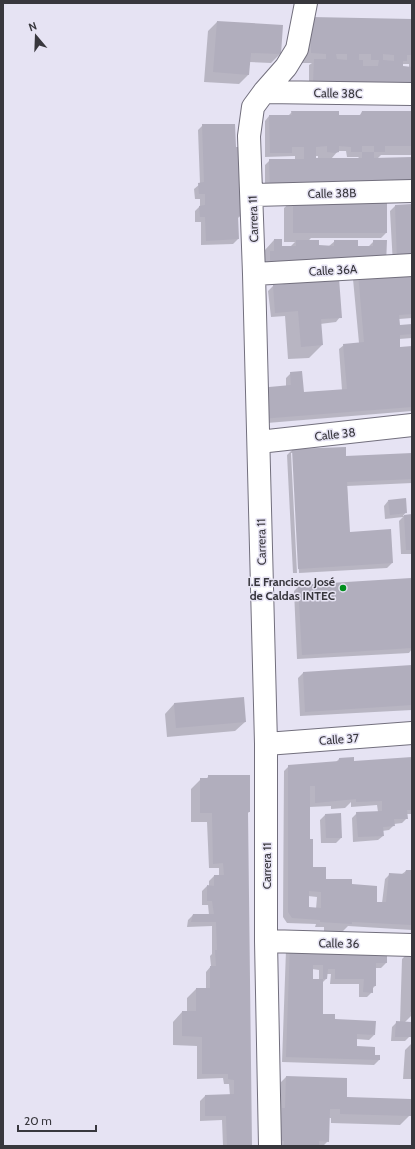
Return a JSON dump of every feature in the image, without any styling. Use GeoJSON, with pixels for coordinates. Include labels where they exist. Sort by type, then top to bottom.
{"type":"FeatureCollection","features":[{"type":"Feature","properties":{"kind":"street","name":"Carrera 11"},"geometry":{"type":"LineString","coordinates":[[270,1146],[266,941],[266,744],[252,195],[249,136],[253,108],[264,92],[286,67],[297,49],[306,3]]}},
{"type":"Feature","properties":{"kind":"street","name":"Calle 38C"},"geometry":{"type":"LineString","coordinates":[[264,92],[412,94]]}},
{"type":"Feature","properties":{"kind":"street","name":"Calle 38B"},"geometry":{"type":"LineString","coordinates":[[252,195],[412,191]]}},
{"type":"Feature","properties":{"kind":"street","name":"Calle 36A"},"geometry":{"type":"LineString","coordinates":[[254,274],[412,265]]}},
{"type":"Feature","properties":{"kind":"street","name":"Calle 38"},"geometry":{"type":"LineString","coordinates":[[258,442],[412,425]]}},
{"type":"Feature","properties":{"kind":"street","name":"Calle 37"},"geometry":{"type":"LineString","coordinates":[[266,744],[412,733]]}},
{"type":"Feature","properties":{"kind":"street","name":"Calle 36"},"geometry":{"type":"LineString","coordinates":[[266,941],[412,944]]}},
{"type":"Feature","properties":{"kind":"building"},"geometry":{"type":"Polygon","coordinates":[[[311,17],[412,19],[412,55],[407,55],[407,61],[403,61],[403,66],[412,67],[412,85],[313,83],[314,59],[326,59],[326,54],[311,53],[311,17]],[[336,54],[337,59],[347,60],[347,54],[336,54]],[[359,54],[359,60],[363,60],[363,66],[378,66],[379,60],[371,60],[371,54],[359,54]],[[383,54],[383,60],[394,61],[394,55],[383,54]]]}},
{"type":"Feature","properties":{"kind":"building"},"geometry":{"type":"Polygon","coordinates":[[[217,21],[283,25],[281,54],[251,53],[249,75],[213,72],[217,21]]]}},
{"type":"Feature","properties":{"kind":"building"},"geometry":{"type":"Polygon","coordinates":[[[291,111],[339,111],[339,115],[361,115],[362,111],[412,111],[412,146],[385,146],[385,152],[374,152],[374,158],[412,157],[412,191],[270,192],[269,159],[304,159],[304,147],[292,147],[292,153],[270,153],[269,115],[292,115],[291,111]],[[327,146],[316,147],[316,158],[362,158],[362,152],[351,152],[351,147],[339,146],[339,152],[335,153],[327,152],[327,146]],[[362,146],[362,152],[374,152],[374,146],[362,146]]]}},
{"type":"Feature","properties":{"kind":"building"},"geometry":{"type":"Polygon","coordinates":[[[202,124],[235,124],[236,147],[239,147],[241,217],[238,216],[239,239],[206,241],[205,217],[200,217],[199,206],[205,205],[205,194],[199,194],[198,183],[204,182],[202,124]]]}},
{"type":"Feature","properties":{"kind":"building"},"geometry":{"type":"Polygon","coordinates":[[[293,201],[387,202],[387,233],[293,233],[293,201]]]}},
{"type":"Feature","properties":{"kind":"building"},"geometry":{"type":"Polygon","coordinates":[[[412,204],[412,260],[397,260],[395,205],[412,204]]]}},
{"type":"Feature","properties":{"kind":"building"},"geometry":{"type":"Polygon","coordinates":[[[274,239],[282,239],[282,246],[296,246],[296,240],[319,240],[319,245],[334,246],[334,240],[358,240],[358,246],[373,246],[373,240],[387,240],[386,265],[270,264],[270,251],[274,251],[274,239]]]}},
{"type":"Feature","properties":{"kind":"building"},"geometry":{"type":"Polygon","coordinates":[[[412,266],[412,314],[399,315],[400,325],[412,324],[412,334],[400,335],[400,347],[412,346],[412,407],[260,419],[258,388],[291,385],[290,372],[302,371],[304,392],[347,389],[343,344],[364,342],[358,273],[412,266]]]}},
{"type":"Feature","properties":{"kind":"building"},"geometry":{"type":"Polygon","coordinates":[[[296,278],[339,278],[342,318],[321,319],[323,345],[301,347],[298,311],[275,313],[273,285],[296,283],[296,278]]]}},
{"type":"Feature","properties":{"kind":"building"},"geometry":{"type":"Polygon","coordinates":[[[346,447],[346,456],[412,453],[412,479],[347,482],[350,532],[391,529],[393,563],[298,569],[292,449],[346,447]]]}},
{"type":"Feature","properties":{"kind":"building"},"geometry":{"type":"Polygon","coordinates":[[[406,498],[407,513],[390,515],[388,500],[406,498]]]}},
{"type":"Feature","properties":{"kind":"building"},"geometry":{"type":"Polygon","coordinates":[[[412,514],[412,550],[406,550],[404,515],[412,514]]]}},
{"type":"Feature","properties":{"kind":"building"},"geometry":{"type":"Polygon","coordinates":[[[411,578],[412,648],[302,655],[298,585],[411,578]]]}},
{"type":"Feature","properties":{"kind":"building"},"geometry":{"type":"Polygon","coordinates":[[[412,665],[412,705],[305,712],[303,672],[412,665]]]}},
{"type":"Feature","properties":{"kind":"building"},"geometry":{"type":"Polygon","coordinates":[[[244,697],[246,722],[176,728],[174,703],[244,697]]]}},
{"type":"Feature","properties":{"kind":"building"},"geometry":{"type":"Polygon","coordinates":[[[354,757],[354,761],[412,757],[412,810],[407,810],[408,819],[394,819],[395,826],[383,827],[384,836],[358,837],[356,812],[382,811],[382,801],[356,802],[356,799],[315,803],[315,786],[310,786],[310,839],[313,839],[313,867],[326,867],[326,879],[352,879],[352,884],[377,886],[377,902],[386,902],[389,873],[405,874],[406,870],[412,870],[412,925],[320,922],[320,920],[292,918],[288,912],[288,765],[339,761],[339,758],[354,757]],[[309,891],[309,907],[321,908],[321,892],[309,891]]]}},
{"type":"Feature","properties":{"kind":"building"},"geometry":{"type":"Polygon","coordinates":[[[208,775],[250,775],[250,812],[248,812],[252,1146],[227,1146],[226,1116],[205,1116],[205,1095],[234,1094],[234,1080],[228,1079],[228,1074],[202,1074],[202,1037],[182,1036],[182,1011],[196,1011],[196,988],[210,988],[210,966],[216,966],[216,922],[191,922],[193,914],[214,914],[212,901],[207,901],[207,885],[214,886],[214,875],[224,875],[223,863],[213,864],[212,813],[200,813],[200,778],[208,778],[208,775]]]}},
{"type":"Feature","properties":{"kind":"building"},"geometry":{"type":"Polygon","coordinates":[[[341,813],[342,838],[326,838],[325,814],[341,813]]]}},
{"type":"Feature","properties":{"kind":"building"},"geometry":{"type":"Polygon","coordinates":[[[290,944],[387,949],[387,963],[376,963],[376,986],[373,986],[373,993],[363,992],[364,979],[335,979],[335,969],[328,969],[327,979],[323,979],[323,1014],[335,1014],[335,1019],[376,1021],[375,1035],[357,1034],[357,1046],[375,1047],[375,1055],[380,1055],[380,1060],[286,1057],[290,944]],[[313,965],[313,979],[323,979],[323,965],[313,965]]]}},
{"type":"Feature","properties":{"kind":"building"},"geometry":{"type":"Polygon","coordinates":[[[411,963],[412,1012],[410,1012],[411,963]]]}},
{"type":"Feature","properties":{"kind":"building"},"geometry":{"type":"Polygon","coordinates":[[[396,1021],[411,1022],[411,1037],[395,1037],[396,1021]]]}},
{"type":"Feature","properties":{"kind":"building"},"geometry":{"type":"Polygon","coordinates":[[[286,1076],[347,1078],[347,1097],[411,1099],[411,1116],[340,1114],[340,1109],[330,1109],[329,1142],[319,1141],[319,1146],[284,1146],[284,1141],[281,1141],[282,1108],[285,1108],[286,1076]]]}},
{"type":"Feature","properties":{"kind":"place","name":"I.E Francisco José de Caldas INTEC"},"geometry":{"type":"Point","coordinates":[343,588]}}]}
